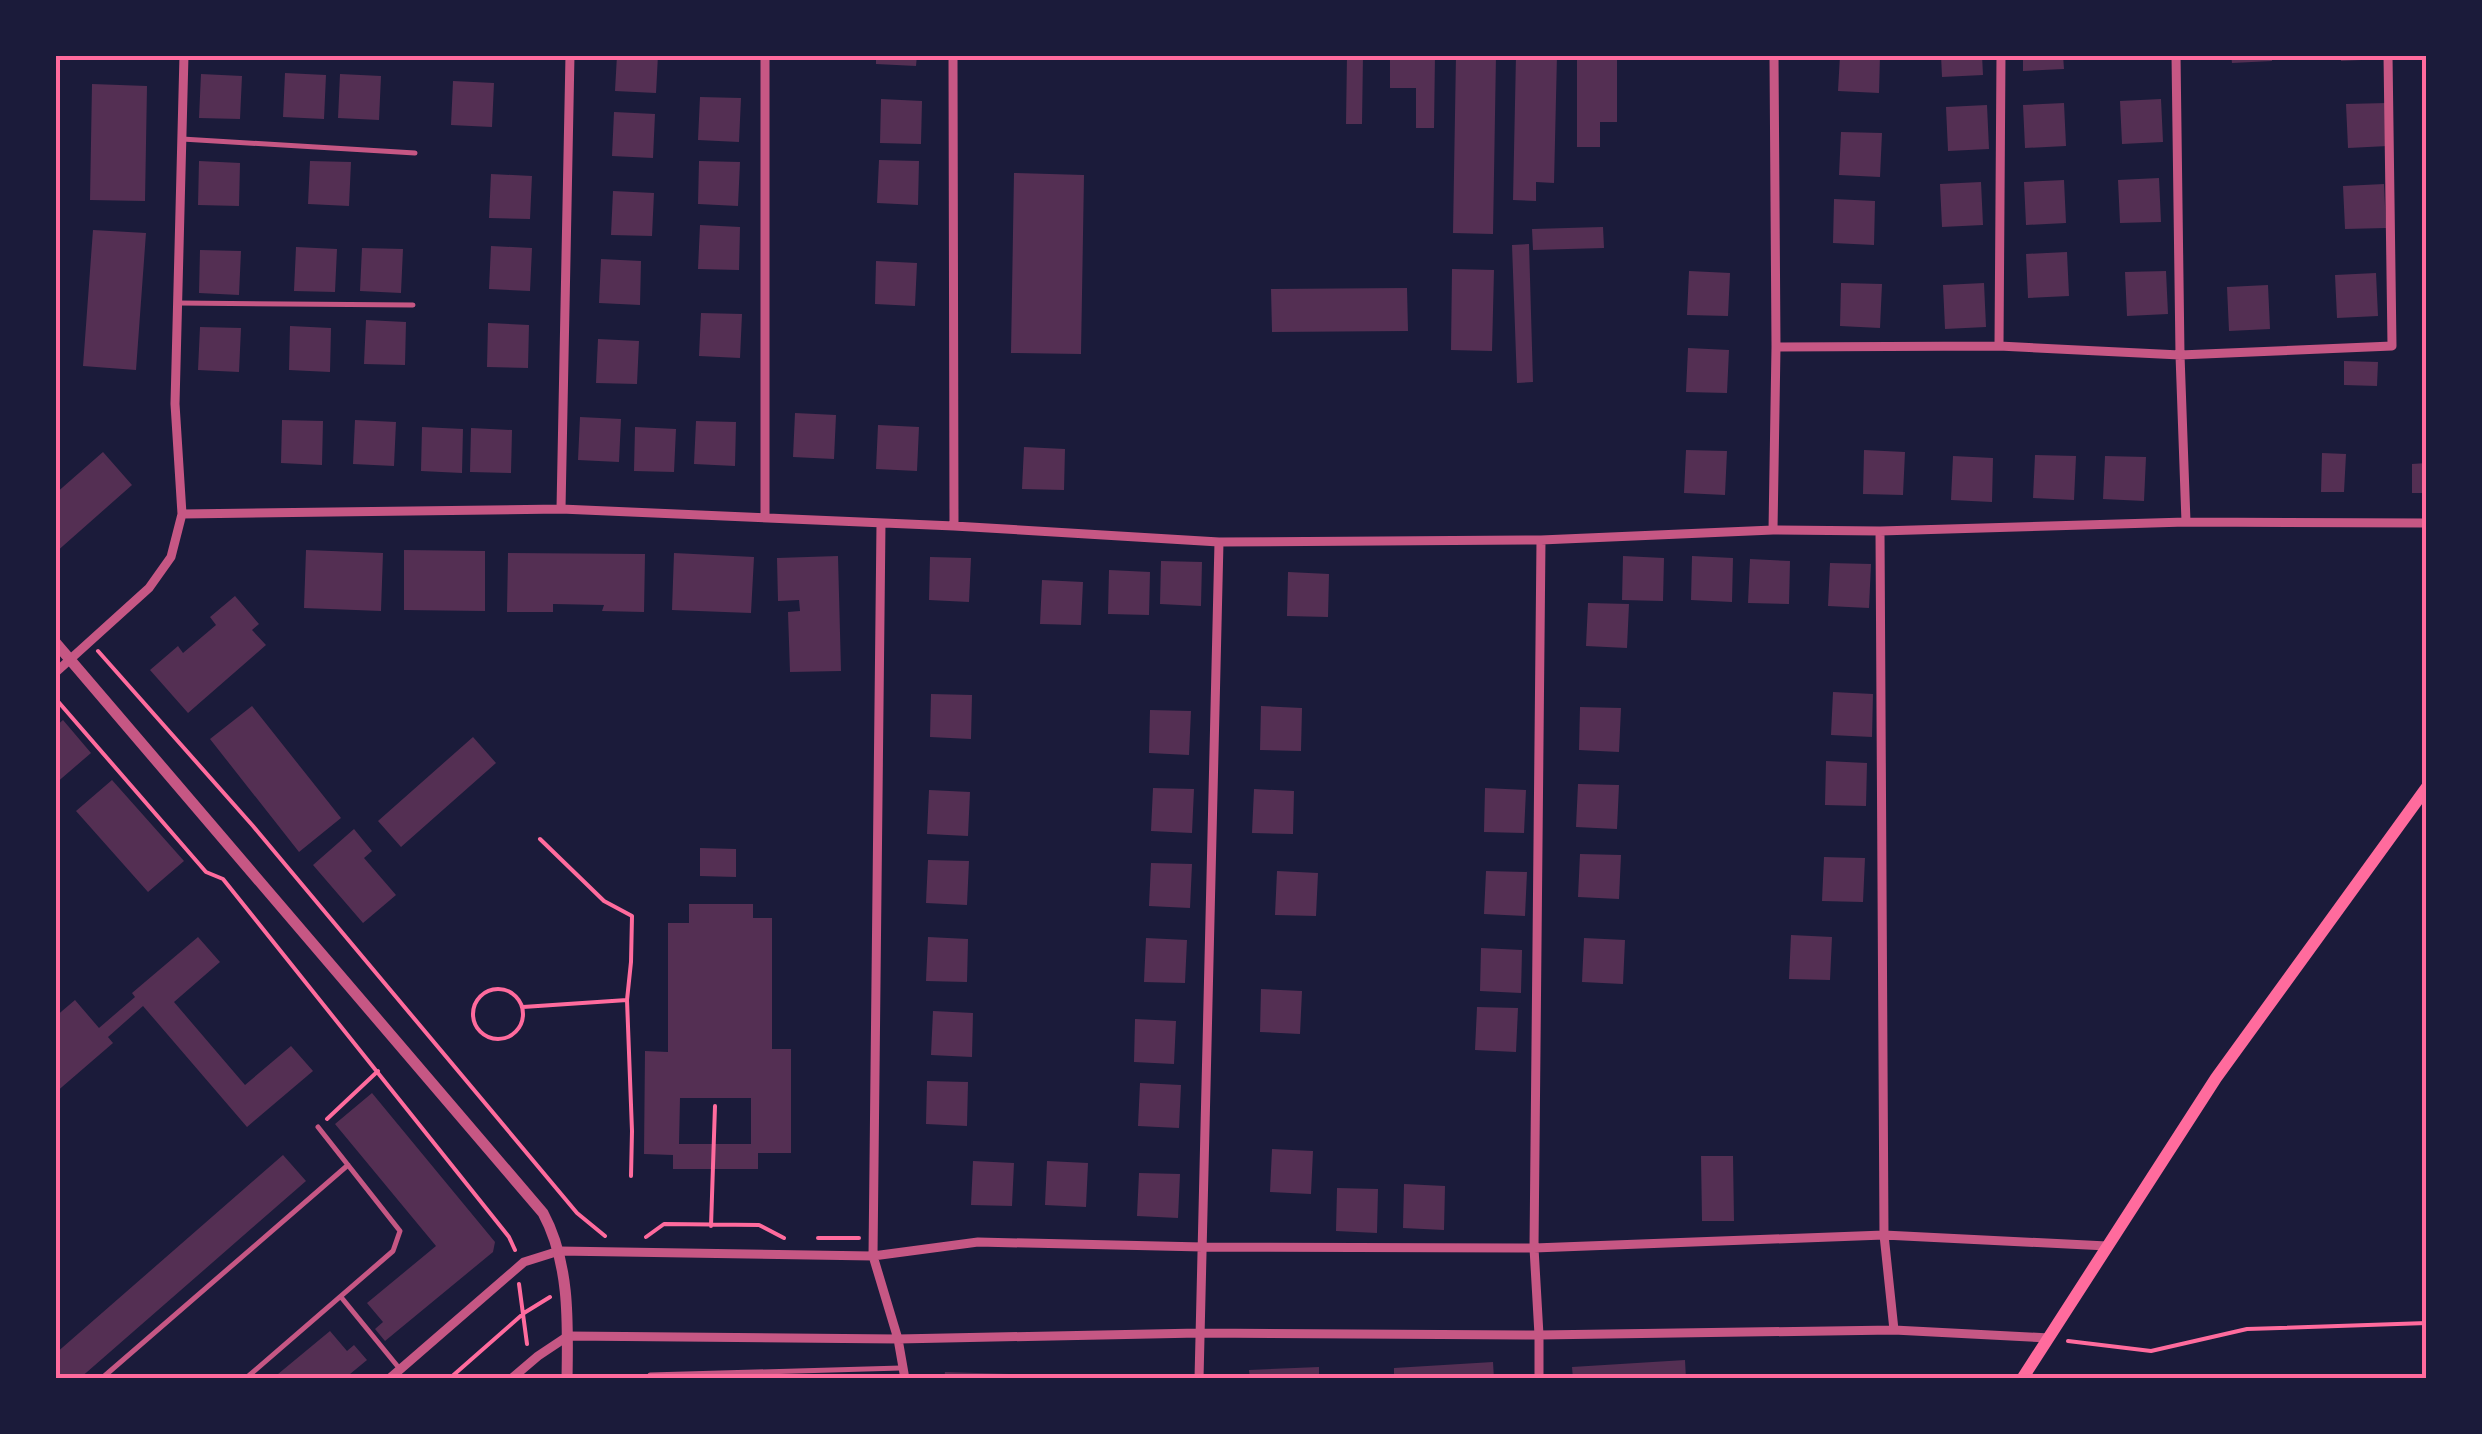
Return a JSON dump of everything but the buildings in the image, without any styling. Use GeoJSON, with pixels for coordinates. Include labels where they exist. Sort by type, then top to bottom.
{"type":"FeatureCollection","features":[{"type":"Feature","properties":{"kind":"main road"},"geometry":{"type":"LineString","coordinates":[[2022,1379],[2216,1078],[2427,787]]}},
{"type":"Feature","properties":{"kind":"street"},"geometry":{"type":"LineString","coordinates":[[55,673],[149,588],[171,557],[182,514],[175,404],[184,55]]}},
{"type":"Feature","properties":{"kind":"street"},"geometry":{"type":"LineString","coordinates":[[561,509],[570,55]]}},
{"type":"Feature","properties":{"kind":"street"},"geometry":{"type":"LineString","coordinates":[[765,55],[765,518]]}},
{"type":"Feature","properties":{"kind":"street"},"geometry":{"type":"LineString","coordinates":[[953,55],[954,526]]}},
{"type":"Feature","properties":{"kind":"street"},"geometry":{"type":"LineString","coordinates":[[1773,530],[1774,55]]}},
{"type":"Feature","properties":{"kind":"street"},"geometry":{"type":"LineString","coordinates":[[1999,346],[2001,55]]}},
{"type":"Feature","properties":{"kind":"street"},"geometry":{"type":"LineString","coordinates":[[2176,55],[2186,522]]}},
{"type":"Feature","properties":{"kind":"street"},"geometry":{"type":"LineString","coordinates":[[1776,347],[1999,346],[2180,355],[2392,346],[2388,55]]}},
{"type":"Feature","properties":{"kind":"street"},"geometry":{"type":"LineString","coordinates":[[182,514],[561,509],[1219,542],[1541,540],[1773,530],[1880,531],[2186,522],[2427,523]]}},
{"type":"Feature","properties":{"kind":"street"},"geometry":{"type":"LineString","coordinates":[[881,523],[873,1238],[874,1256],[904,1373]]}},
{"type":"Feature","properties":{"kind":"street"},"geometry":{"type":"LineString","coordinates":[[1880,531],[1884,1235],[1894,1330]]}},
{"type":"Feature","properties":{"kind":"street"},"geometry":{"type":"LineString","coordinates":[[1540,1379],[1534,1248],[1541,540]]}},
{"type":"Feature","properties":{"kind":"street"},"geometry":{"type":"LineString","coordinates":[[1199,1379],[1219,542]]}},
{"type":"Feature","properties":{"kind":"street"},"geometry":{"type":"LineString","coordinates":[[55,642],[543,1213],[560,1251],[568,1336],[567,1379]]}},
{"type":"Feature","properties":{"kind":"street"},"geometry":{"type":"LineString","coordinates":[[389,1379],[524,1262],[560,1251],[874,1256],[978,1242],[1534,1248],[1884,1235],[2107,1246]]}},
{"type":"Feature","properties":{"kind":"street"},"geometry":{"type":"LineString","coordinates":[[511,1379],[568,1336],[898,1339],[1199,1333],[1540,1335],[1894,1330],[2049,1338]]}},
{"type":"Feature","properties":{"kind":"lane"},"geometry":{"type":"LineString","coordinates":[[182,138],[414,153]]}},
{"type":"Feature","properties":{"kind":"lane"},"geometry":{"type":"LineString","coordinates":[[179,303],[413,305]]}},
{"type":"Feature","properties":{"kind":"lane"},"geometry":{"type":"LineString","coordinates":[[245,1379],[393,1252],[400,1230],[318,1128]]}},
{"type":"Feature","properties":{"kind":"lane"},"geometry":{"type":"LineString","coordinates":[[100,1379],[348,1165]]}},
{"type":"Feature","properties":{"kind":"lane"},"geometry":{"type":"LineString","coordinates":[[341,1296],[400,1370]]}},
{"type":"Feature","properties":{"kind":"lane"},"geometry":{"type":"LineString","coordinates":[[650,1379],[650,1375],[904,1373]]}},
{"type":"Feature","properties":{"kind":"path"},"geometry":{"type":"LineString","coordinates":[[89,641],[254,826],[577,1213],[614,1244]]}},
{"type":"Feature","properties":{"kind":"path"},"geometry":{"type":"LineString","coordinates":[[55,698],[206,872],[223,879],[509,1237],[516,1252],[529,1363]]}},
{"type":"Feature","properties":{"kind":"path"},"geometry":{"type":"LineString","coordinates":[[55,714],[63,707]]}},
{"type":"Feature","properties":{"kind":"path"},"geometry":{"type":"LineString","coordinates":[[540,839],[604,901],[632,916],[627,1000],[630,1176]]}},
{"type":"Feature","properties":{"kind":"path"},"geometry":{"type":"LineString","coordinates":[[496,988],[518,997],[523,1007],[518,1029],[504,1040],[488,1038],[478,1030],[471,1016],[476,1002],[496,988]]}},
{"type":"Feature","properties":{"kind":"path"},"geometry":{"type":"LineString","coordinates":[[523,1007],[627,1000]]}},
{"type":"Feature","properties":{"kind":"path"},"geometry":{"type":"LineString","coordinates":[[318,1128],[378,1071]]}},
{"type":"Feature","properties":{"kind":"path"},"geometry":{"type":"LineString","coordinates":[[711,1226],[715,1106]]}},
{"type":"Feature","properties":{"kind":"path"},"geometry":{"type":"LineString","coordinates":[[635,1242],[664,1224],[759,1226],[784,1238]]}},
{"type":"Feature","properties":{"kind":"path"},"geometry":{"type":"LineString","coordinates":[[802,1238],[873,1238]]}},
{"type":"Feature","properties":{"kind":"path"},"geometry":{"type":"LineString","coordinates":[[449,1379],[524,1312],[564,1289]]}},
{"type":"Feature","properties":{"kind":"path"},"geometry":{"type":"LineString","coordinates":[[2049,1338],[2151,1351],[2248,1329],[2427,1322]]}}]}
